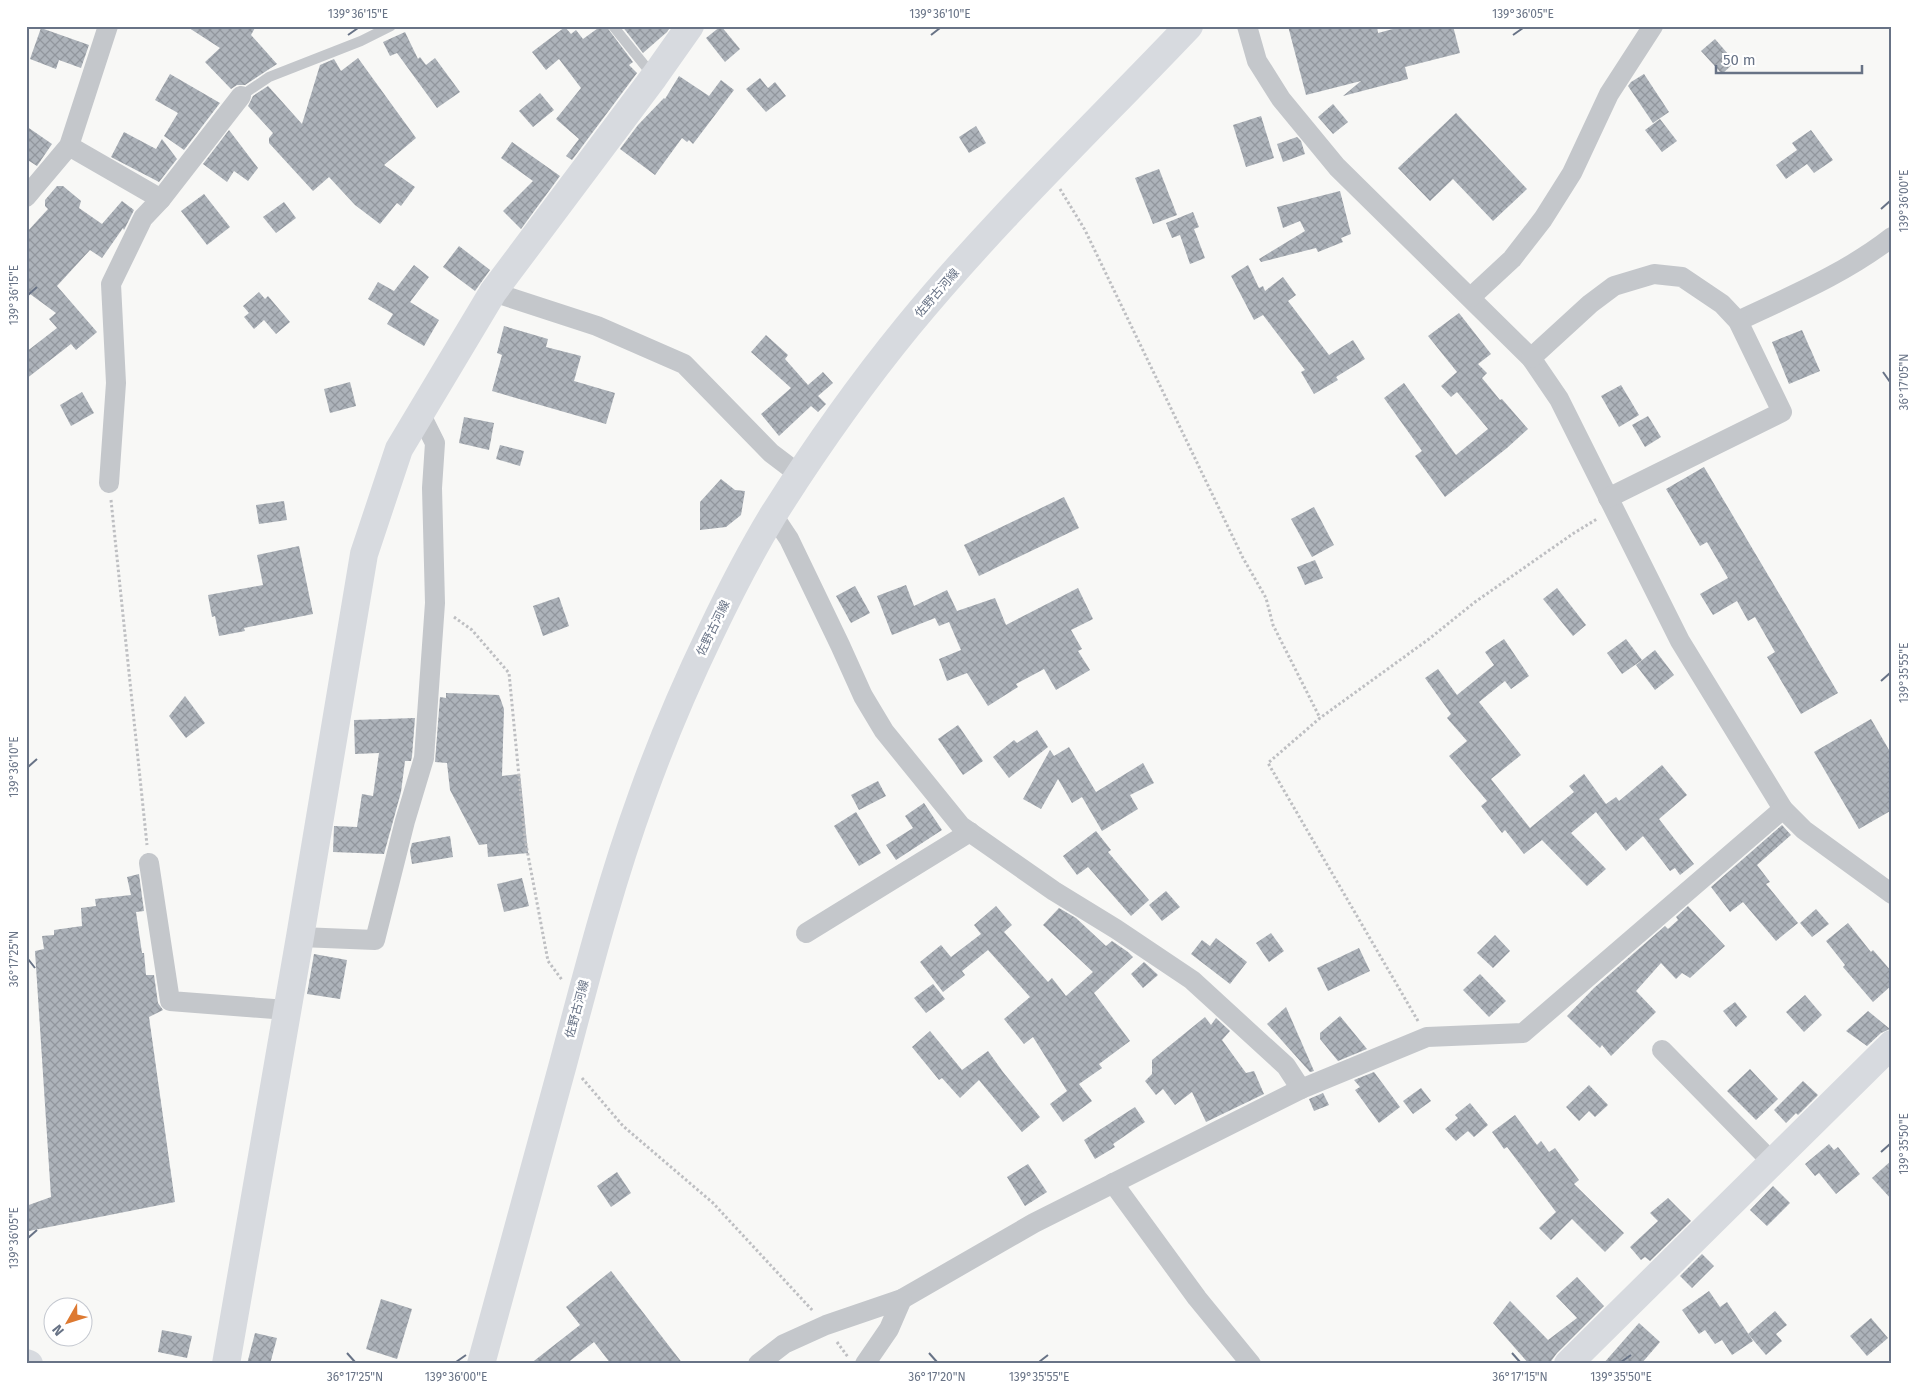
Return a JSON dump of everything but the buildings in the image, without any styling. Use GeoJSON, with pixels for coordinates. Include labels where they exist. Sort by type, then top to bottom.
{"type":"FeatureCollection","features":[{"type":"Feature","properties":{"kind":"street"},"geometry":{"type":"LineString","coordinates":[[26,197],[69,146],[108,26]]}},
{"type":"Feature","properties":{"kind":"street"},"geometry":{"type":"LineString","coordinates":[[226,1364],[364,554],[399,450],[492,292],[654,77],[690,26]]}},
{"type":"Feature","properties":{"kind":"street","name":"佐野古河線"},"geometry":{"type":"LineString","coordinates":[[481,1364],[579,1003],[618,868],[641,799],[668,728],[723,606],[748,558],[773,516],[857,390],[909,325],[962,264],[1189,26]]}},
{"type":"Feature","properties":{"kind":"street"},"geometry":{"type":"LineString","coordinates":[[1247,26],[1257,61],[1280,99],[1309,135],[1337,167],[1531,358],[1559,399],[1680,641],[1784,809],[1804,830],[1892,894]]}},
{"type":"Feature","properties":{"kind":"street"},"geometry":{"type":"LineString","coordinates":[[1471,297],[1512,259],[1543,219],[1572,174],[1609,94],[1653,26]]}},
{"type":"Feature","properties":{"kind":"street"},"geometry":{"type":"LineString","coordinates":[[109,483],[116,383],[111,284],[143,218],[161,200],[240,96]]}},
{"type":"Feature","properties":{"kind":"street"},"geometry":{"type":"LineString","coordinates":[[69,146],[161,200]]}},
{"type":"Feature","properties":{"kind":"street"},"geometry":{"type":"LineString","coordinates":[[1738,321],[1846,268],[1868,255],[1892,236]]}},
{"type":"Feature","properties":{"kind":"street"},"geometry":{"type":"LineString","coordinates":[[1531,358],[1590,304],[1614,286],[1654,274],[1682,277],[1722,304],[1738,321],[1782,412],[1611,504]]}},
{"type":"Feature","properties":{"kind":"street"},"geometry":{"type":"LineString","coordinates":[[492,292],[597,326],[684,364],[771,453],[800,475]]}},
{"type":"Feature","properties":{"kind":"street"},"geometry":{"type":"LineString","coordinates":[[300,936],[375,940],[405,821],[424,758],[435,603],[432,488],[435,443],[420,413]]}},
{"type":"Feature","properties":{"kind":"street"},"geometry":{"type":"LineString","coordinates":[[773,516],[789,539],[863,696],[884,730],[961,826],[1054,890],[1192,980],[1286,1066],[1301,1089]]}},
{"type":"Feature","properties":{"kind":"street"},"geometry":{"type":"LineString","coordinates":[[758,1364],[784,1344],[826,1325],[902,1300],[1034,1223],[1301,1089],[1427,1037],[1523,1033],[1784,809]]}},
{"type":"Feature","properties":{"kind":"street"},"geometry":{"type":"LineString","coordinates":[[806,933],[970,832]]}},
{"type":"Feature","properties":{"kind":"street"},"geometry":{"type":"LineString","coordinates":[[149,863],[170,1000],[287,1010]]}},
{"type":"Feature","properties":{"kind":"street"},"geometry":{"type":"LineString","coordinates":[[1568,1364],[1892,1044]]}},
{"type":"Feature","properties":{"kind":"street"},"geometry":{"type":"LineString","coordinates":[[1662,1050],[1772,1162]]}},
{"type":"Feature","properties":{"kind":"street"},"geometry":{"type":"LineString","coordinates":[[1113,1182],[1197,1298],[1251,1364]]}},
{"type":"Feature","properties":{"kind":"street"},"geometry":{"type":"LineString","coordinates":[[865,1364],[889,1329],[902,1300]]}},
{"type":"Feature","properties":{"kind":"lane"},"geometry":{"type":"LineString","coordinates":[[240,96],[270,77],[361,41],[391,26]]}},
{"type":"Feature","properties":{"kind":"lane"},"geometry":{"type":"LineString","coordinates":[[614,26],[654,77]]}},
{"type":"Feature","properties":{"kind":"path"},"geometry":{"type":"LineString","coordinates":[[1049,172],[1085,230],[1243,558],[1266,598],[1273,625],[1320,718]]}},
{"type":"Feature","properties":{"kind":"path"},"geometry":{"type":"LineString","coordinates":[[109,483],[149,863]]}},
{"type":"Feature","properties":{"kind":"path"},"geometry":{"type":"LineString","coordinates":[[1427,1037],[1268,762],[1320,718],[1429,639],[1475,602],[1574,533],[1611,504]]}},
{"type":"Feature","properties":{"kind":"path"},"geometry":{"type":"LineString","coordinates":[[435,603],[472,630],[509,673],[525,839],[548,960],[579,1003]]}},
{"type":"Feature","properties":{"kind":"path"},"geometry":{"type":"LineString","coordinates":[[564,1059],[623,1126],[713,1203],[826,1325],[852,1364]]}}]}
